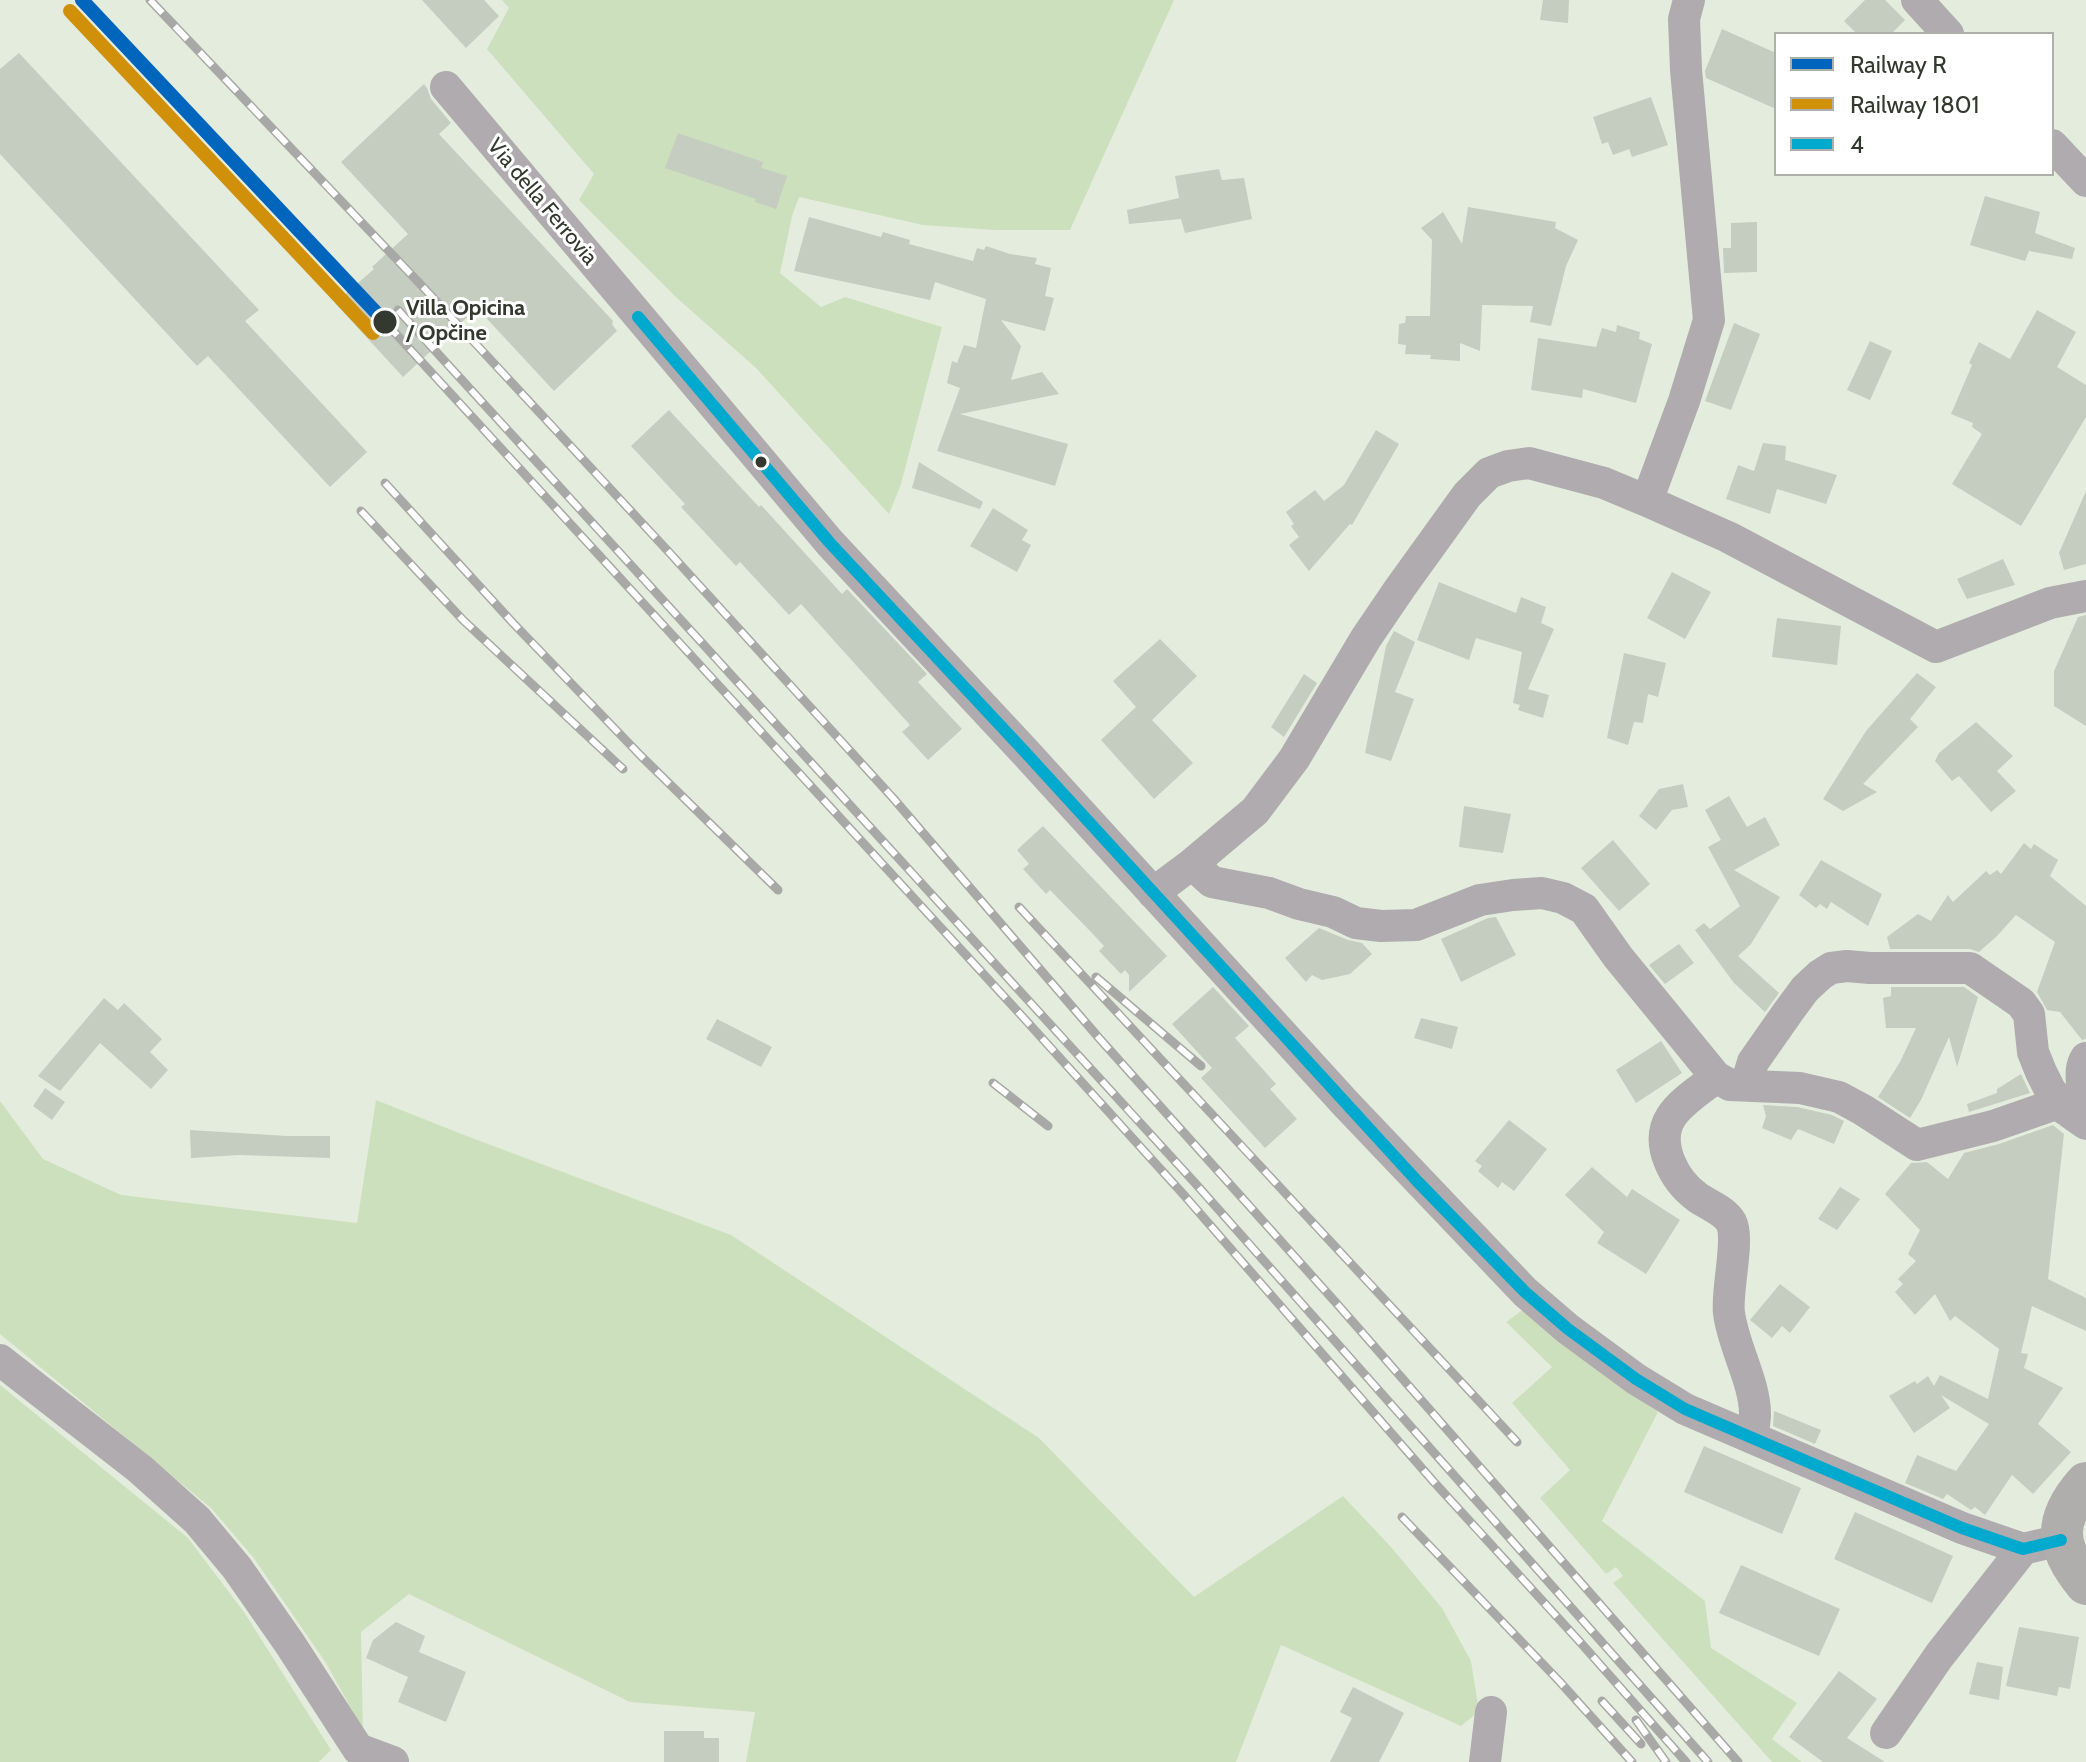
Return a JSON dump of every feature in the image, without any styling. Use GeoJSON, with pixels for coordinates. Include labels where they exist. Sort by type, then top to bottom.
{"type":"FeatureCollection","features":[{"type":"Feature","properties":{"kind":"main road"},"geometry":{"type":"LineString","coordinates":[[2086,1483],[2063,1522],[2042,1545],[2086,1584]]}},
{"type":"Feature","properties":{"kind":"street"},"geometry":{"type":"LineString","coordinates":[[1647,501],[1684,401],[1709,320],[1686,70],[1684,19],[1689,0]]}},
{"type":"Feature","properties":{"kind":"street"},"geometry":{"type":"LineString","coordinates":[[1917,0],[1946,32]]}},
{"type":"Feature","properties":{"kind":"street","name":"Via della Ferrovia"},"geometry":{"type":"LineString","coordinates":[[446,87],[830,543],[1366,1126],[1525,1292],[1568,1329],[1636,1379],[1685,1409],[1962,1528],[2042,1545]]}},
{"type":"Feature","properties":{"kind":"street"},"geometry":{"type":"LineString","coordinates":[[2054,147],[2086,181]]}},
{"type":"Feature","properties":{"kind":"street"},"geometry":{"type":"LineString","coordinates":[[1153,893],[1255,811],[1294,759],[1366,638],[1467,495],[1489,473],[1508,466],[1529,463],[1604,483],[1647,501],[1728,537],[1936,647],[2050,603],[2086,596]]}},
{"type":"Feature","properties":{"kind":"street"},"geometry":{"type":"LineString","coordinates":[[1192,864],[1212,882],[1269,893],[1333,912],[1356,923],[1381,926],[1416,925],[1480,900],[1542,893],[1563,898],[1584,909],[1618,957],[1731,1081],[1800,1088],[1839,1097],[1917,1145],[1993,1126],[2070,1112],[2081,1101],[2080,1074],[2086,1058]]}},
{"type":"Feature","properties":{"kind":"street"},"geometry":{"type":"LineString","coordinates":[[1752,1438],[1755,1412],[1729,1312],[1732,1224],[1723,1212],[1706,1204],[1687,1189],[1673,1171],[1666,1150],[1665,1130],[1671,1116],[1731,1081],[1753,1062],[1805,989],[1831,968],[1847,966],[1970,968],[2021,1003],[2029,1014],[2033,1052],[2050,1090],[2070,1112]]}},
{"type":"Feature","properties":{"kind":"street"},"geometry":{"type":"LineString","coordinates":[[0,1360],[140,1469],[197,1520],[264,1606],[352,1756],[393,1762]]}},
{"type":"Feature","properties":{"kind":"street"},"geometry":{"type":"LineString","coordinates":[[1886,1733],[1939,1656],[2042,1545]]}},
{"type":"Feature","properties":{"kind":"street"},"geometry":{"type":"LineString","coordinates":[[1485,1762],[1491,1712]]}},
{"type":"Feature","properties":{"kind":"green space"},"geometry":{"type":"Polygon","coordinates":[[[502,0],[1174,0],[1070,230],[995,230],[923,225],[799,197],[780,273],[821,307],[845,297],[942,327],[901,484],[889,514],[756,368],[677,298],[579,200],[594,174],[487,49],[509,8],[502,0]]]}},
{"type":"Feature","properties":{"kind":"green space"},"geometry":{"type":"Polygon","coordinates":[[[376,1100],[731,1235],[1039,1438],[1194,1597],[1343,1496],[1442,1608],[1471,1661],[1479,1711],[1461,1726],[1281,1645],[1236,1762],[746,1762],[755,1712],[630,1702],[409,1594],[361,1632],[363,1730],[326,1663],[253,1557],[211,1508],[0,1334],[0,1101],[43,1159],[121,1195],[357,1223],[376,1100]]]}},
{"type":"Feature","properties":{"kind":"green space"},"geometry":{"type":"Polygon","coordinates":[[[1524,1309],[1587,1362],[1658,1412],[1602,1521],[1705,1601],[1711,1648],[1797,1703],[1772,1739],[1802,1762],[1772,1762],[1613,1583],[1623,1576],[1616,1567],[1606,1574],[1540,1498],[1570,1470],[1512,1403],[1552,1367],[1506,1322],[1524,1309]]]}},
{"type":"Feature","properties":{"kind":"green space"},"geometry":{"type":"Polygon","coordinates":[[[0,1385],[188,1538],[244,1612],[331,1750],[319,1762],[0,1762],[0,1385]]]}},
{"type":"Feature","properties":{"kind":"building"},"geometry":{"type":"Polygon","coordinates":[[[422,0],[484,0],[499,16],[466,48],[422,0]]]}},
{"type":"Feature","properties":{"kind":"building"},"geometry":{"type":"Polygon","coordinates":[[[1543,0],[1569,0],[1568,23],[1540,20],[1543,0]]]}},
{"type":"Feature","properties":{"kind":"building"},"geometry":{"type":"Polygon","coordinates":[[[1865,0],[1885,0],[1905,20],[1893,32],[1855,32],[1844,21],[1865,0]]]}},
{"type":"Feature","properties":{"kind":"building"},"geometry":{"type":"Polygon","coordinates":[[[1722,29],[1774,52],[1774,108],[1706,78],[1705,71],[1722,29]]]}},
{"type":"Feature","properties":{"kind":"building"},"geometry":{"type":"Polygon","coordinates":[[[19,53],[259,310],[245,321],[367,452],[330,487],[208,356],[197,366],[0,154],[0,69],[19,53]]]}},
{"type":"Feature","properties":{"kind":"building"},"geometry":{"type":"Polygon","coordinates":[[[424,84],[431,99],[451,123],[439,134],[613,321],[617,331],[554,391],[477,308],[403,377],[335,303],[408,234],[341,162],[424,84]]]}},
{"type":"Feature","properties":{"kind":"building"},"geometry":{"type":"Polygon","coordinates":[[[1651,97],[1668,145],[1632,157],[1629,149],[1613,155],[1608,142],[1602,144],[1593,117],[1651,97]]]}},
{"type":"Feature","properties":{"kind":"building"},"geometry":{"type":"Polygon","coordinates":[[[678,133],[763,162],[761,168],[787,176],[776,209],[755,202],[756,199],[665,168],[678,133]]]}},
{"type":"Feature","properties":{"kind":"building"},"geometry":{"type":"Polygon","coordinates":[[[1219,169],[1222,180],[1244,178],[1252,219],[1185,233],[1181,219],[1129,224],[1127,210],[1179,198],[1175,176],[1219,169]]]}},
{"type":"Feature","properties":{"kind":"building"},"geometry":{"type":"Polygon","coordinates":[[[1985,196],[2040,212],[2035,233],[2075,248],[2072,259],[2029,251],[2025,261],[1970,245],[1985,196]]]}},
{"type":"Feature","properties":{"kind":"building"},"geometry":{"type":"Polygon","coordinates":[[[1468,207],[1556,222],[1555,228],[1578,240],[1566,266],[1551,326],[1530,322],[1533,306],[1482,305],[1480,351],[1460,343],[1460,361],[1405,354],[1406,345],[1398,344],[1399,324],[1405,323],[1406,316],[1430,316],[1432,240],[1421,228],[1443,212],[1462,244],[1468,207]]]}},
{"type":"Feature","properties":{"kind":"building"},"geometry":{"type":"Polygon","coordinates":[[[809,217],[881,237],[883,232],[910,240],[909,244],[973,261],[977,248],[984,250],[986,246],[1037,258],[1035,264],[1051,268],[1045,296],[1054,298],[1045,331],[1001,320],[1021,346],[1011,380],[1042,372],[1059,394],[960,414],[1068,444],[1055,486],[937,451],[960,388],[947,383],[952,361],[957,363],[964,345],[976,348],[986,299],[935,282],[930,300],[794,271],[809,217]]]}},
{"type":"Feature","properties":{"kind":"building"},"geometry":{"type":"Polygon","coordinates":[[[1757,222],[1757,272],[1724,273],[1723,248],[1731,248],[1731,223],[1757,222]]]}},
{"type":"Feature","properties":{"kind":"building"},"geometry":{"type":"Polygon","coordinates":[[[2037,310],[2076,332],[2057,367],[2086,385],[2086,417],[2021,526],[1952,484],[1982,434],[1972,427],[1973,423],[1951,414],[1979,342],[2010,359],[2037,310]]]}},
{"type":"Feature","properties":{"kind":"building"},"geometry":{"type":"Polygon","coordinates":[[[1734,323],[1760,334],[1731,410],[1705,401],[1734,323]]]}},
{"type":"Feature","properties":{"kind":"building"},"geometry":{"type":"Polygon","coordinates":[[[1617,325],[1640,332],[1639,339],[1652,344],[1636,403],[1583,389],[1582,398],[1531,390],[1538,338],[1596,347],[1602,328],[1616,332],[1617,325]]]}},
{"type":"Feature","properties":{"kind":"building"},"geometry":{"type":"Polygon","coordinates":[[[1870,341],[1892,351],[1870,400],[1847,390],[1870,341]]]}},
{"type":"Feature","properties":{"kind":"building"},"geometry":{"type":"Polygon","coordinates":[[[669,410],[842,594],[847,589],[927,674],[918,682],[962,729],[928,760],[902,732],[910,725],[801,604],[789,615],[740,562],[736,566],[681,507],[685,504],[631,446],[669,410]]]}},
{"type":"Feature","properties":{"kind":"building"},"geometry":{"type":"Polygon","coordinates":[[[1376,430],[1399,444],[1352,525],[1309,571],[1289,545],[1299,537],[1286,512],[1315,490],[1324,501],[1344,485],[1376,430]]]}},
{"type":"Feature","properties":{"kind":"building"},"geometry":{"type":"Polygon","coordinates":[[[1763,443],[1786,446],[1785,460],[1837,475],[1826,504],[1777,489],[1770,514],[1726,499],[1738,465],[1754,471],[1763,443]]]}},
{"type":"Feature","properties":{"kind":"building"},"geometry":{"type":"Polygon","coordinates":[[[919,462],[983,502],[980,509],[912,488],[919,462]]]}},
{"type":"Feature","properties":{"kind":"building"},"geometry":{"type":"Polygon","coordinates":[[[2086,491],[2086,564],[2064,570],[2059,553],[2086,491]]]}},
{"type":"Feature","properties":{"kind":"building"},"geometry":{"type":"Polygon","coordinates":[[[993,508],[1028,530],[1022,540],[1031,545],[1017,572],[970,546],[993,508]]]}},
{"type":"Feature","properties":{"kind":"building"},"geometry":{"type":"Polygon","coordinates":[[[2003,559],[2015,585],[1967,599],[1957,579],[2003,559]]]}},
{"type":"Feature","properties":{"kind":"building"},"geometry":{"type":"Polygon","coordinates":[[[1672,572],[1711,592],[1685,639],[1647,618],[1672,572]]]}},
{"type":"Feature","properties":{"kind":"building"},"geometry":{"type":"Polygon","coordinates":[[[1439,582],[1516,613],[1521,597],[1546,607],[1541,623],[1554,629],[1528,689],[1549,695],[1543,718],[1518,710],[1520,705],[1513,703],[1522,652],[1476,638],[1469,660],[1417,640],[1439,582]]]}},
{"type":"Feature","properties":{"kind":"building"},"geometry":{"type":"Polygon","coordinates":[[[2086,615],[2086,726],[2054,706],[2054,671],[2078,617],[2086,615]]]}},
{"type":"Feature","properties":{"kind":"building"},"geometry":{"type":"Polygon","coordinates":[[[1777,618],[1841,626],[1837,665],[1772,657],[1777,618]]]}},
{"type":"Feature","properties":{"kind":"building"},"geometry":{"type":"Polygon","coordinates":[[[1394,631],[1415,642],[1395,692],[1414,699],[1391,761],[1365,753],[1386,646],[1394,631]]]}},
{"type":"Feature","properties":{"kind":"building"},"geometry":{"type":"Polygon","coordinates":[[[1160,639],[1197,676],[1152,720],[1193,763],[1154,799],[1101,740],[1136,707],[1113,681],[1160,639]]]}},
{"type":"Feature","properties":{"kind":"building"},"geometry":{"type":"Polygon","coordinates":[[[1624,653],[1666,663],[1658,697],[1648,694],[1643,723],[1634,722],[1628,745],[1607,738],[1624,653]]]}},
{"type":"Feature","properties":{"kind":"building"},"geometry":{"type":"Polygon","coordinates":[[[1917,673],[1936,687],[1910,719],[1918,727],[1863,784],[1877,792],[1843,811],[1823,799],[1866,731],[1917,673]]]}},
{"type":"Feature","properties":{"kind":"building"},"geometry":{"type":"Polygon","coordinates":[[[1304,674],[1317,683],[1284,737],[1271,727],[1304,674]]]}},
{"type":"Feature","properties":{"kind":"building"},"geometry":{"type":"Polygon","coordinates":[[[1976,722],[2013,756],[1997,771],[2016,791],[1991,812],[1959,776],[1952,781],[1935,761],[1939,753],[1976,722]]]}},
{"type":"Feature","properties":{"kind":"building"},"geometry":{"type":"Polygon","coordinates":[[[1683,784],[1688,807],[1672,810],[1656,830],[1639,816],[1659,789],[1683,784]]]}},
{"type":"Feature","properties":{"kind":"building"},"geometry":{"type":"Polygon","coordinates":[[[1729,796],[1747,827],[1765,817],[1780,845],[1734,870],[1780,897],[1751,944],[1738,956],[1779,993],[1765,1012],[1734,983],[1695,930],[1704,923],[1710,929],[1740,906],[1708,847],[1721,840],[1705,810],[1729,796]]]}},
{"type":"Feature","properties":{"kind":"building"},"geometry":{"type":"Polygon","coordinates":[[[1464,806],[1511,814],[1503,853],[1459,847],[1464,806]]]}},
{"type":"Feature","properties":{"kind":"building"},"geometry":{"type":"Polygon","coordinates":[[[1043,826],[1167,956],[1129,992],[1129,975],[1125,970],[1121,974],[1099,951],[1104,946],[1090,931],[1050,890],[1046,894],[1023,869],[1029,864],[1017,850],[1043,826]]]}},
{"type":"Feature","properties":{"kind":"building"},"geometry":{"type":"Polygon","coordinates":[[[1613,840],[1650,884],[1619,911],[1581,868],[1613,840]]]}},
{"type":"Feature","properties":{"kind":"building"},"geometry":{"type":"Polygon","coordinates":[[[2024,843],[2031,849],[2034,844],[2058,860],[2050,876],[2086,906],[2086,1039],[2082,1040],[2060,1012],[2047,1010],[2037,992],[2055,942],[2016,915],[1979,952],[1970,949],[1890,949],[1887,937],[1918,914],[1931,921],[1948,895],[1953,902],[1986,871],[1990,875],[1997,870],[2001,874],[2024,843]]]}},
{"type":"Feature","properties":{"kind":"building"},"geometry":{"type":"Polygon","coordinates":[[[1821,860],[1882,894],[1868,926],[1831,902],[1827,909],[1820,904],[1816,908],[1799,895],[1821,860]]]}},
{"type":"Feature","properties":{"kind":"building"},"geometry":{"type":"Polygon","coordinates":[[[1496,917],[1516,955],[1461,982],[1441,939],[1496,917]]]}},
{"type":"Feature","properties":{"kind":"building"},"geometry":{"type":"Polygon","coordinates":[[[1319,928],[1362,943],[1372,954],[1350,974],[1322,980],[1312,975],[1306,982],[1285,958],[1319,928]]]}},
{"type":"Feature","properties":{"kind":"building"},"geometry":{"type":"Polygon","coordinates":[[[1679,944],[1694,963],[1665,984],[1649,965],[1679,944]]]}},
{"type":"Feature","properties":{"kind":"building"},"geometry":{"type":"Polygon","coordinates":[[[1213,987],[1249,1026],[1235,1038],[1276,1084],[1270,1089],[1297,1119],[1265,1148],[1201,1078],[1212,1068],[1172,1024],[1213,987]]]}},
{"type":"Feature","properties":{"kind":"building"},"geometry":{"type":"Polygon","coordinates":[[[1891,987],[1964,987],[1978,997],[1957,1067],[1949,1037],[1910,1118],[1878,1097],[1916,1028],[1886,1028],[1883,998],[1891,996],[1891,987]]]}},
{"type":"Feature","properties":{"kind":"building"},"geometry":{"type":"Polygon","coordinates":[[[104,998],[118,1010],[124,1003],[162,1039],[150,1052],[168,1070],[151,1089],[100,1043],[60,1091],[38,1076],[104,998]]]}},
{"type":"Feature","properties":{"kind":"building"},"geometry":{"type":"Polygon","coordinates":[[[1421,1018],[1458,1027],[1452,1049],[1414,1038],[1421,1018]]]}},
{"type":"Feature","properties":{"kind":"building"},"geometry":{"type":"Polygon","coordinates":[[[717,1019],[772,1047],[761,1067],[706,1039],[717,1019]]]}},
{"type":"Feature","properties":{"kind":"building"},"geometry":{"type":"Polygon","coordinates":[[[1661,1041],[1682,1073],[1636,1103],[1616,1070],[1661,1041]]]}},
{"type":"Feature","properties":{"kind":"building"},"geometry":{"type":"Polygon","coordinates":[[[2021,1074],[2030,1093],[1969,1112],[1967,1104],[1997,1093],[1997,1089],[2021,1074]]]}},
{"type":"Feature","properties":{"kind":"building"},"geometry":{"type":"Polygon","coordinates":[[[45,1088],[65,1102],[52,1120],[33,1106],[45,1088]]]}},
{"type":"Feature","properties":{"kind":"building"},"geometry":{"type":"Polygon","coordinates":[[[1763,1105],[1797,1107],[1844,1121],[1834,1144],[1798,1129],[1791,1140],[1762,1128],[1766,1116],[1763,1105]]]}},
{"type":"Feature","properties":{"kind":"building"},"geometry":{"type":"Polygon","coordinates":[[[1509,1120],[1547,1149],[1514,1191],[1502,1182],[1498,1188],[1478,1171],[1482,1166],[1475,1161],[1509,1120]]]}},
{"type":"Feature","properties":{"kind":"building"},"geometry":{"type":"Polygon","coordinates":[[[2053,1125],[2064,1134],[2048,1279],[2086,1298],[2086,1331],[2032,1306],[2021,1353],[2028,1354],[2024,1368],[2063,1388],[2038,1424],[2071,1452],[2033,1494],[2012,1475],[1985,1515],[1947,1494],[1943,1499],[1905,1483],[1917,1455],[1956,1471],[1989,1424],[1941,1395],[1950,1408],[1914,1433],[1889,1396],[1928,1376],[1934,1386],[1940,1375],[1988,1399],[1999,1349],[1955,1316],[1950,1321],[1935,1294],[1915,1315],[1895,1292],[1903,1284],[1898,1279],[1916,1261],[1908,1254],[1920,1230],[1885,1194],[1911,1163],[1927,1162],[1948,1179],[1964,1153],[2053,1125]]]}},
{"type":"Feature","properties":{"kind":"building"},"geometry":{"type":"Polygon","coordinates":[[[190,1130],[330,1136],[330,1158],[239,1155],[191,1158],[190,1130]]]}},
{"type":"Feature","properties":{"kind":"building"},"geometry":{"type":"Polygon","coordinates":[[[1592,1167],[1627,1197],[1632,1189],[1680,1220],[1646,1274],[1597,1243],[1604,1232],[1565,1195],[1592,1167]]]}},
{"type":"Feature","properties":{"kind":"building"},"geometry":{"type":"Polygon","coordinates":[[[1840,1187],[1860,1199],[1837,1230],[1818,1219],[1840,1187]]]}},
{"type":"Feature","properties":{"kind":"building"},"geometry":{"type":"Polygon","coordinates":[[[1780,1284],[1810,1307],[1790,1333],[1782,1326],[1772,1338],[1750,1320],[1780,1284]]]}},
{"type":"Feature","properties":{"kind":"building"},"geometry":{"type":"Polygon","coordinates":[[[1774,1411],[1821,1430],[1815,1444],[1773,1426],[1774,1411]]]}},
{"type":"Feature","properties":{"kind":"building"},"geometry":{"type":"Polygon","coordinates":[[[1704,1446],[1801,1488],[1782,1534],[1684,1492],[1704,1446]]]}},
{"type":"Feature","properties":{"kind":"building"},"geometry":{"type":"Polygon","coordinates":[[[1855,1512],[1953,1556],[1932,1603],[1834,1559],[1855,1512]]]}},
{"type":"Feature","properties":{"kind":"building"},"geometry":{"type":"Polygon","coordinates":[[[1741,1565],[1840,1609],[1819,1656],[1719,1613],[1741,1565]]]}},
{"type":"Feature","properties":{"kind":"building"},"geometry":{"type":"Polygon","coordinates":[[[396,1622],[425,1636],[419,1652],[466,1672],[446,1722],[398,1702],[408,1677],[366,1658],[373,1640],[396,1622]]]}},
{"type":"Feature","properties":{"kind":"building"},"geometry":{"type":"Polygon","coordinates":[[[2019,1627],[2079,1637],[2070,1689],[2059,1687],[2057,1696],[2006,1686],[2019,1627]]]}},
{"type":"Feature","properties":{"kind":"building"},"geometry":{"type":"Polygon","coordinates":[[[1977,1662],[2003,1667],[1999,1700],[1969,1694],[1977,1662]]]}},
{"type":"Feature","properties":{"kind":"building"},"geometry":{"type":"Polygon","coordinates":[[[1839,1671],[1877,1699],[1847,1738],[1885,1762],[1823,1762],[1789,1737],[1839,1671]]]}},
{"type":"Feature","properties":{"kind":"building"},"geometry":{"type":"Polygon","coordinates":[[[1353,1687],[1404,1713],[1379,1762],[1330,1762],[1352,1718],[1340,1712],[1353,1687]]]}},
{"type":"Feature","properties":{"kind":"building"},"geometry":{"type":"Polygon","coordinates":[[[664,1731],[704,1731],[704,1738],[719,1738],[719,1762],[664,1762],[664,1731]]]}},
{"type":"Feature","properties":{"kind":"railway"},"geometry":{"type":"LineString","coordinates":[[150,0],[423,287],[893,798],[1099,1038],[1338,1305],[1738,1762]]}},
{"type":"Feature","properties":{"kind":"railway"},"geometry":{"type":"LineString","coordinates":[[398,310],[1195,1183],[1708,1762]]}},
{"type":"Feature","properties":{"kind":"railway"},"geometry":{"type":"LineString","coordinates":[[385,322],[1183,1194],[1433,1481],[1686,1762]]}},
{"type":"Feature","properties":{"kind":"railway"},"geometry":{"type":"LineString","coordinates":[[385,483],[641,756],[778,890]]}},
{"type":"Feature","properties":{"kind":"railway"},"geometry":{"type":"LineString","coordinates":[[361,511],[463,620],[623,769]]}},
{"type":"Feature","properties":{"kind":"railway"},"geometry":{"type":"LineString","coordinates":[[1019,907],[1517,1442]]}},
{"type":"Feature","properties":{"kind":"railway"},"geometry":{"type":"LineString","coordinates":[[1096,977],[1201,1066]]}},
{"type":"Feature","properties":{"kind":"railway"},"geometry":{"type":"LineString","coordinates":[[993,1083],[1048,1126]]}},
{"type":"Feature","properties":{"kind":"railway"},"geometry":{"type":"LineString","coordinates":[[1402,1517],[1632,1762]]}},
{"type":"Feature","properties":{"kind":"railway"},"geometry":{"type":"LineString","coordinates":[[1602,1701],[1641,1744]]}},
{"type":"Feature","properties":{"kind":"railway"},"geometry":{"type":"LineString","coordinates":[[1636,1720],[1666,1762]]}},
{"type":"Feature","properties":{"kind":"rail line","name":"R"},"geometry":{"type":"LineString","coordinates":[[82,0],[385,322]]}},
{"type":"Feature","properties":{"kind":"rail line","name":"1801"},"geometry":{"type":"LineString","coordinates":[[70,11],[373,333]]}},
{"type":"Feature","properties":{"kind":"transit line","name":"4"},"geometry":{"type":"LineString","coordinates":[[638,317],[830,543],[1417,1181],[1525,1292],[1568,1329],[1636,1379],[1685,1409],[1962,1528],[2023,1549],[2061,1540]]}},
{"type":"Feature","properties":{"kind":"place","name":"Villa Opicina / Opčine"},"geometry":{"type":"Point","coordinates":[385,322]}}]}
